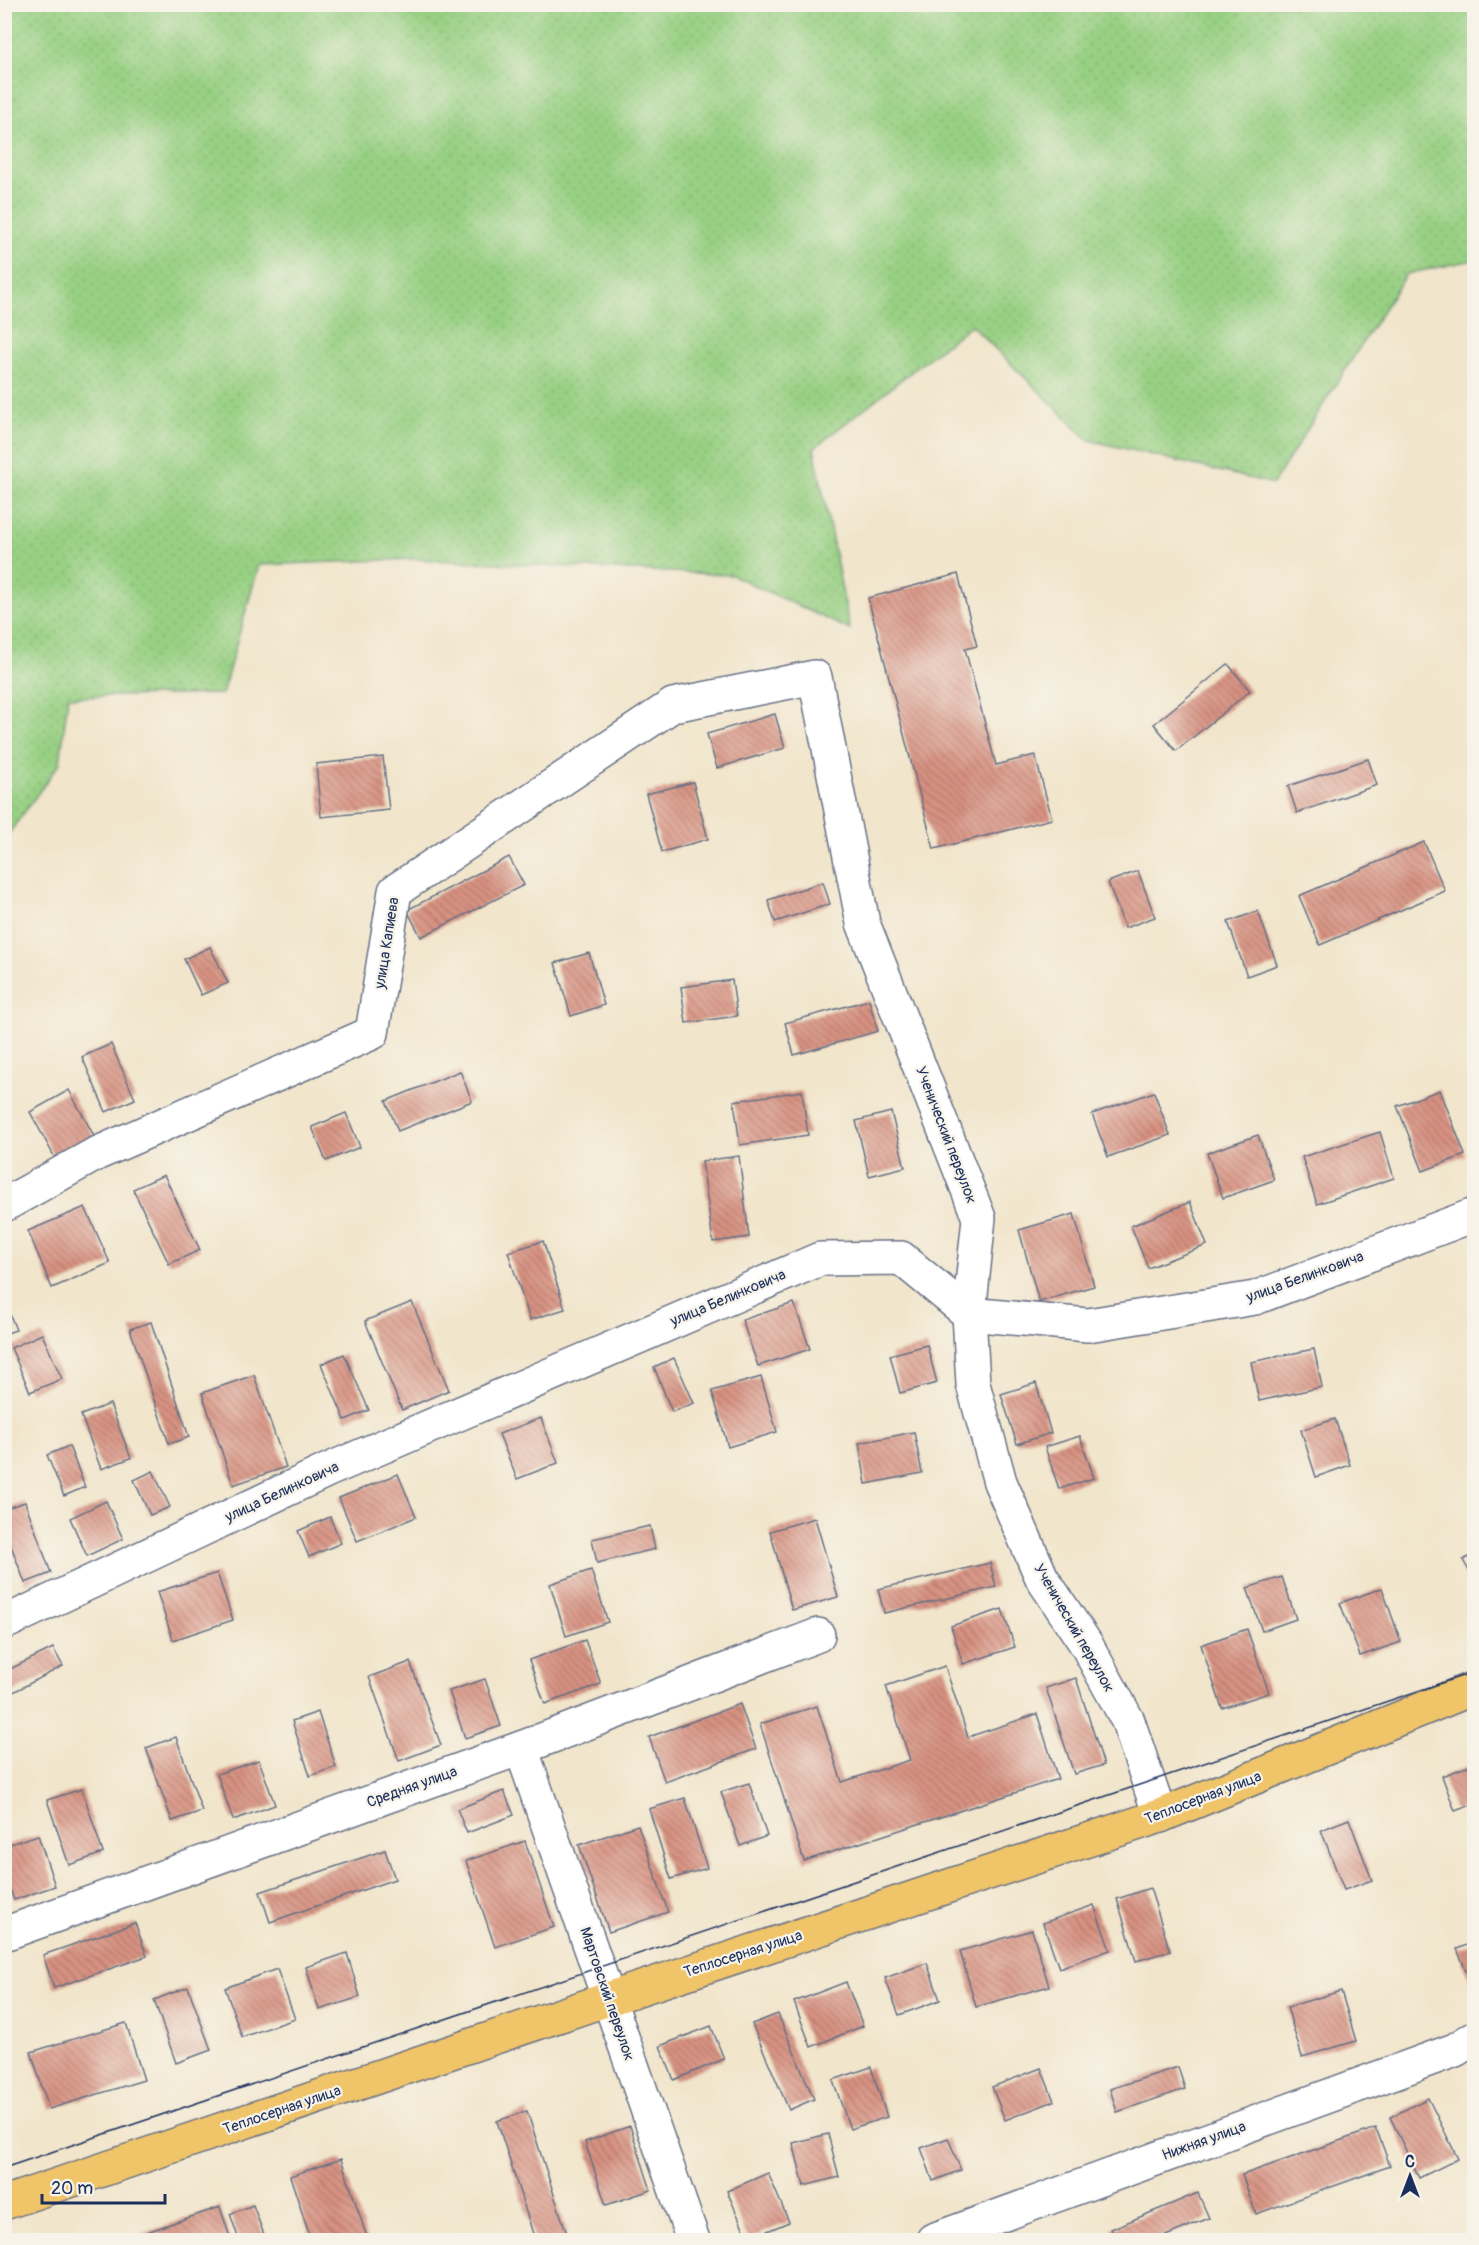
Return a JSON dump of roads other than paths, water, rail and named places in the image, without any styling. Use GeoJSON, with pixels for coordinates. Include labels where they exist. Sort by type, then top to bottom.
{"type":"FeatureCollection","features":[{"type":"Feature","properties":{"kind":"main road","name":"Теплосерная улица"},"geometry":{"type":"LineString","coordinates":[[4,2203],[1160,1816],[1474,1688]]}},
{"type":"Feature","properties":{"kind":"street","name":"улица Капиева"},"geometry":{"type":"LineString","coordinates":[[4,1205],[96,1154],[372,1033],[395,891],[673,705],[816,677]]}},
{"type":"Feature","properties":{"kind":"street","name":"Ученический переулок"},"geometry":{"type":"LineString","coordinates":[[816,677],[863,923],[979,1218],[969,1314],[974,1384],[1000,1482],[1042,1578],[1086,1644],[1128,1721],[1160,1816]]}},
{"type":"Feature","properties":{"kind":"street","name":"улица Белинковича"},"geometry":{"type":"LineString","coordinates":[[4,1623],[328,1470],[820,1259],[901,1258],[969,1314],[1088,1325],[1255,1298],[1474,1215]]}},
{"type":"Feature","properties":{"kind":"street","name":"Средняя улица"},"geometry":{"type":"LineString","coordinates":[[4,1934],[521,1748],[818,1635]]}},
{"type":"Feature","properties":{"kind":"street","name":"Мартовский переулок"},"geometry":{"type":"LineString","coordinates":[[521,1748],[693,2241]]}},
{"type":"Feature","properties":{"kind":"street","name":"Нижняя улица"},"geometry":{"type":"LineString","coordinates":[[933,2241],[1455,2050],[1474,2038]]}},
{"type":"Feature","properties":{"kind":"tram line"},"geometry":{"type":"LineString","coordinates":[[4,2168],[1474,1672]]}}]}
